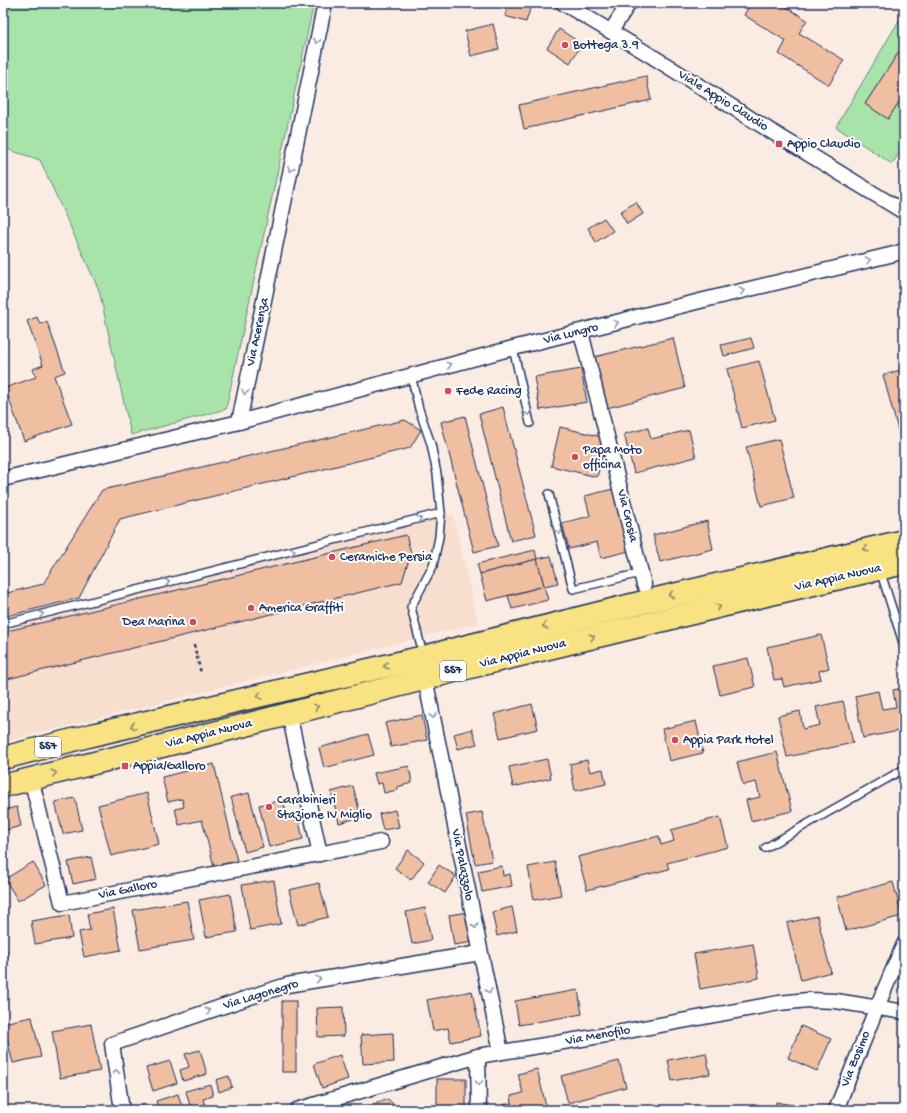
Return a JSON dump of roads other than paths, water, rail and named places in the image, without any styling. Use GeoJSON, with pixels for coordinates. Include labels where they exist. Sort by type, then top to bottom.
{"type":"FeatureCollection","features":[{"type":"Feature","properties":{"kind":"main road","name":"Via Appia Nuova"},"geometry":{"type":"LineString","coordinates":[[3,758],[92,735],[424,657],[648,601],[904,541]]}},
{"type":"Feature","properties":{"kind":"main road","name":"Via Appia Nuova"},"geometry":{"type":"LineString","coordinates":[[3,786],[425,678],[904,563]]}},
{"type":"Feature","properties":{"kind":"street","name":"Via Acerenza"},"geometry":{"type":"LineString","coordinates":[[239,422],[325,3]]}},
{"type":"Feature","properties":{"kind":"street","name":"Viale Appio Claudio"},"geometry":{"type":"LineString","coordinates":[[562,3],[611,31],[904,212]]}},
{"type":"Feature","properties":{"kind":"street"},"geometry":{"type":"LineString","coordinates":[[611,31],[629,3]]}},
{"type":"Feature","properties":{"kind":"street","name":"Via Lungro"},"geometry":{"type":"LineString","coordinates":[[239,422],[513,348],[898,253],[904,250]]}},
{"type":"Feature","properties":{"kind":"street","name":"Via Crosia"},"geometry":{"type":"LineString","coordinates":[[581,332],[642,579]]}},
{"type":"Feature","properties":{"kind":"street"},"geometry":{"type":"LineString","coordinates":[[3,479],[239,422]]}},
{"type":"Feature","properties":{"kind":"street","name":"Via Palazzolo"},"geometry":{"type":"LineString","coordinates":[[425,678],[501,1052]]}},
{"type":"Feature","properties":{"kind":"street"},"geometry":{"type":"LineString","coordinates":[[289,714],[320,854]]}},
{"type":"Feature","properties":{"kind":"street","name":"Via Appia Nuova"},"geometry":{"type":"LineString","coordinates":[[3,747],[25,742],[92,735]]}},
{"type":"Feature","properties":{"kind":"street","name":"Via Galloro"},"geometry":{"type":"LineString","coordinates":[[31,778],[62,903],[381,842]]}},
{"type":"Feature","properties":{"kind":"street","name":"Via Zosimo"},"geometry":{"type":"LineString","coordinates":[[836,1110],[904,944]]}},
{"type":"Feature","properties":{"kind":"street","name":"Via Lagonegro"},"geometry":{"type":"LineString","coordinates":[[122,1110],[112,1044],[287,985],[480,953]]}},
{"type":"Feature","properties":{"kind":"street","name":"Via Menofilo"},"geometry":{"type":"LineString","coordinates":[[297,1110],[478,1056],[600,1036],[779,1003],[808,1000],[836,1001],[904,1012]]}},
{"type":"Feature","properties":{"kind":"street"},"geometry":{"type":"LineString","coordinates":[[478,1056],[479,1110]]}},
{"type":"Feature","properties":{"kind":"lane"},"geometry":{"type":"LineString","coordinates":[[513,348],[530,423]]}},
{"type":"Feature","properties":{"kind":"lane"},"geometry":{"type":"LineString","coordinates":[[411,375],[419,409],[431,444],[437,474],[441,513],[439,537],[433,566],[410,607],[424,657]]}},
{"type":"Feature","properties":{"kind":"lane"},"geometry":{"type":"LineString","coordinates":[[549,494],[573,589],[642,579]]}},
{"type":"Feature","properties":{"kind":"lane"},"geometry":{"type":"LineString","coordinates":[[3,624],[441,513]]}},
{"type":"Feature","properties":{"kind":"lane"},"geometry":{"type":"LineString","coordinates":[[880,569],[904,646]]}},
{"type":"Feature","properties":{"kind":"lane"},"geometry":{"type":"LineString","coordinates":[[765,848],[904,769]]}},
{"type":"Feature","properties":{"kind":"place","name":"Bottega 3.9"},"geometry":{"type":"Point","coordinates":[565,45]}},
{"type":"Feature","properties":{"kind":"place","name":"Appio Claudio"},"geometry":{"type":"Point","coordinates":[779,144]}},
{"type":"Feature","properties":{"kind":"place","name":"Fede Racing"},"geometry":{"type":"Point","coordinates":[448,391]}},
{"type":"Feature","properties":{"kind":"place","name":"Papa Moto officina"},"geometry":{"type":"Point","coordinates":[575,457]}},
{"type":"Feature","properties":{"kind":"place","name":"Ceramiche Persia"},"geometry":{"type":"Point","coordinates":[332,557]}},
{"type":"Feature","properties":{"kind":"place","name":"America Graffiti"},"geometry":{"type":"Point","coordinates":[251,608]}},
{"type":"Feature","properties":{"kind":"place","name":"Dea Marina"},"geometry":{"type":"Point","coordinates":[193,622]}},
{"type":"Feature","properties":{"kind":"place","name":"Appia Park Hotel"},"geometry":{"type":"Point","coordinates":[675,740]}},
{"type":"Feature","properties":{"kind":"place","name":"Appia/Galloro"},"geometry":{"type":"Point","coordinates":[125,766]}},
{"type":"Feature","properties":{"kind":"place","name":"Carabinieri Stazione IV Miglio"},"geometry":{"type":"Point","coordinates":[269,807]}}]}
